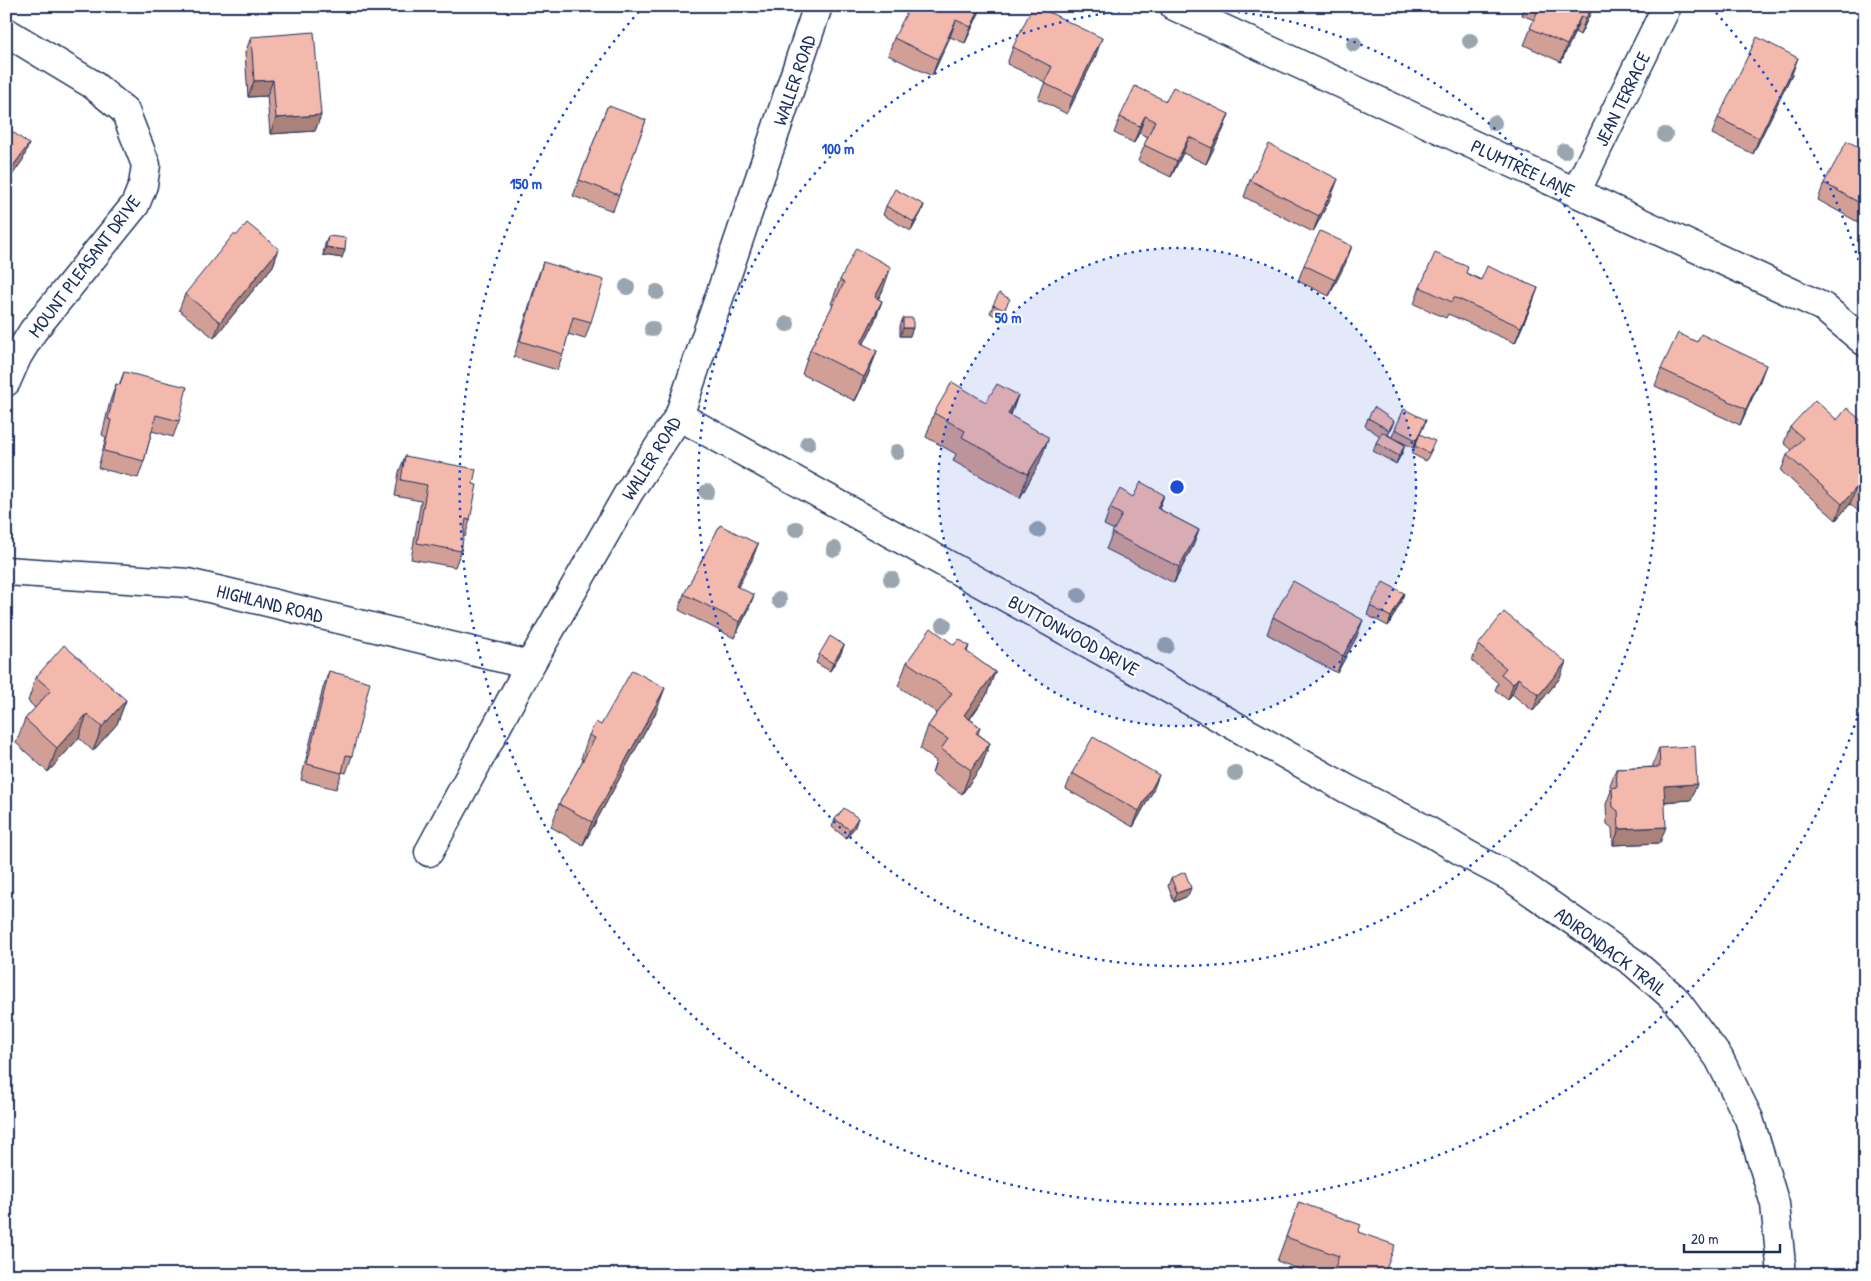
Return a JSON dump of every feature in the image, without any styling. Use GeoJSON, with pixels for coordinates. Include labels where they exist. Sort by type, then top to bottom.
{"type":"FeatureCollection","features":[{"type":"Feature","properties":{"kind":"street","name":"WALLER ROAD"},"geometry":{"type":"LineString","coordinates":[[429,852],[530,665],[629,492],[679,416],[818,6]]}},
{"type":"Feature","properties":{"kind":"street","name":"PLUMTREE LANE"},"geometry":{"type":"LineString","coordinates":[[1174,6],[1823,308],[1865,342]]}},
{"type":"Feature","properties":{"kind":"street","name":"JEAN TERRACE"},"geometry":{"type":"LineString","coordinates":[[1576,192],[1668,6]]}},
{"type":"Feature","properties":{"kind":"street","name":"MOUNT PLEASANT DRIVE"},"geometry":{"type":"LineString","coordinates":[[6,32],[92,84],[125,111],[146,165],[143,186],[135,205],[34,330],[17,358],[6,382]]}},
{"type":"Feature","properties":{"kind":"street","name":"BUTTONWOOD DRIVE"},"geometry":{"type":"LineString","coordinates":[[679,416],[1006,596],[1347,789],[1425,829],[1468,855]]}},
{"type":"Feature","properties":{"kind":"street","name":"HIGHLAND ROAD"},"geometry":{"type":"LineString","coordinates":[[6,571],[188,583],[530,665]]}},
{"type":"Feature","properties":{"kind":"street","name":"ADIRONDACK TRAIL"},"geometry":{"type":"LineString","coordinates":[[1468,855],[1510,877],[1634,963],[1674,998],[1719,1058],[1750,1119],[1775,1204],[1782,1275]]}},
{"type":"Feature","properties":{"kind":"building"},"geometry":{"type":"Polygon","coordinates":[[[910,6],[981,6],[971,27],[956,20],[938,59],[894,38],[910,6]]]}},
{"type":"Feature","properties":{"kind":"building"},"geometry":{"type":"Polygon","coordinates":[[[1033,6],[1102,38],[1073,97],[1044,83],[1052,67],[1013,47],[1033,6]]]}},
{"type":"Feature","properties":{"kind":"building"},"geometry":{"type":"Polygon","coordinates":[[[1540,6],[1592,6],[1586,18],[1581,16],[1567,45],[1530,28],[1540,6]]]}},
{"type":"Feature","properties":{"kind":"building"},"geometry":{"type":"Polygon","coordinates":[[[314,32],[321,115],[276,118],[273,80],[254,81],[251,37],[314,32]]]}},
{"type":"Feature","properties":{"kind":"building"},"geometry":{"type":"Polygon","coordinates":[[[1757,37],[1798,58],[1759,138],[1718,118],[1757,37]]]}},
{"type":"Feature","properties":{"kind":"building"},"geometry":{"type":"Polygon","coordinates":[[[1135,86],[1166,101],[1173,87],[1229,114],[1212,148],[1189,137],[1177,161],[1144,145],[1155,121],[1145,116],[1140,126],[1120,117],[1135,86]]]}},
{"type":"Feature","properties":{"kind":"building"},"geometry":{"type":"Polygon","coordinates":[[[609,106],[646,120],[619,195],[579,180],[609,106]]]}},
{"type":"Feature","properties":{"kind":"building"},"geometry":{"type":"Polygon","coordinates":[[[6,127],[29,144],[6,176],[6,127]]]}},
{"type":"Feature","properties":{"kind":"building"},"geometry":{"type":"Polygon","coordinates":[[[1847,141],[1865,150],[1865,206],[1824,183],[1847,141]]]}},
{"type":"Feature","properties":{"kind":"building"},"geometry":{"type":"Polygon","coordinates":[[[1269,144],[1338,179],[1319,216],[1250,180],[1269,144]]]}},
{"type":"Feature","properties":{"kind":"building"},"geometry":{"type":"Polygon","coordinates":[[[895,189],[924,205],[914,222],[886,206],[895,189]]]}},
{"type":"Feature","properties":{"kind":"building"},"geometry":{"type":"Polygon","coordinates":[[[247,223],[279,249],[220,322],[185,294],[233,235],[237,235],[247,223]]]}},
{"type":"Feature","properties":{"kind":"building"},"geometry":{"type":"Polygon","coordinates":[[[1320,231],[1352,246],[1335,280],[1304,265],[1320,231]]]}},
{"type":"Feature","properties":{"kind":"building"},"geometry":{"type":"Polygon","coordinates":[[[328,236],[346,238],[345,250],[326,247],[328,236]]]}},
{"type":"Feature","properties":{"kind":"building"},"geometry":{"type":"Polygon","coordinates":[[[856,248],[891,267],[875,297],[882,301],[861,343],[877,351],[864,377],[810,350],[844,283],[840,280],[856,248]]]}},
{"type":"Feature","properties":{"kind":"building"},"geometry":{"type":"Polygon","coordinates":[[[1435,253],[1468,267],[1466,273],[1481,280],[1487,266],[1538,288],[1521,327],[1454,297],[1452,302],[1420,287],[1435,253]]]}},
{"type":"Feature","properties":{"kind":"building"},"geometry":{"type":"Polygon","coordinates":[[[543,262],[604,280],[591,322],[573,317],[563,354],[520,341],[543,262]]]}},
{"type":"Feature","properties":{"kind":"building"},"geometry":{"type":"Polygon","coordinates":[[[999,293],[1010,299],[1004,310],[993,305],[999,293]]]}},
{"type":"Feature","properties":{"kind":"building"},"geometry":{"type":"Polygon","coordinates":[[[903,318],[913,318],[913,328],[903,328],[903,318]]]}},
{"type":"Feature","properties":{"kind":"building"},"geometry":{"type":"Polygon","coordinates":[[[1678,333],[1697,342],[1701,334],[1766,365],[1746,409],[1661,369],[1678,333]]]}},
{"type":"Feature","properties":{"kind":"building"},"geometry":{"type":"Polygon","coordinates":[[[124,372],[187,387],[179,421],[156,415],[144,461],[104,451],[111,420],[108,419],[116,384],[120,385],[124,372]]]}},
{"type":"Feature","properties":{"kind":"building"},"geometry":{"type":"Polygon","coordinates":[[[952,382],[986,402],[997,384],[1018,395],[1008,414],[1048,437],[1028,474],[962,437],[965,431],[934,413],[952,382]]]}},
{"type":"Feature","properties":{"kind":"building"},"geometry":{"type":"Polygon","coordinates":[[[1815,400],[1837,420],[1847,408],[1865,424],[1865,494],[1856,488],[1842,504],[1787,455],[1803,438],[1790,427],[1815,400]]]}},
{"type":"Feature","properties":{"kind":"building"},"geometry":{"type":"Polygon","coordinates":[[[1374,407],[1394,421],[1389,430],[1368,418],[1374,407]]]}},
{"type":"Feature","properties":{"kind":"building"},"geometry":{"type":"Polygon","coordinates":[[[1404,409],[1426,420],[1416,440],[1395,429],[1404,409]]]}},
{"type":"Feature","properties":{"kind":"building"},"geometry":{"type":"Polygon","coordinates":[[[1382,432],[1405,445],[1399,456],[1376,443],[1382,432]]]}},
{"type":"Feature","properties":{"kind":"building"},"geometry":{"type":"Polygon","coordinates":[[[1420,434],[1435,441],[1429,453],[1415,446],[1420,434]]]}},
{"type":"Feature","properties":{"kind":"building"},"geometry":{"type":"Polygon","coordinates":[[[405,456],[476,469],[473,484],[477,485],[470,520],[466,519],[461,551],[417,543],[427,485],[401,480],[405,456]]]}},
{"type":"Feature","properties":{"kind":"building"},"geometry":{"type":"Polygon","coordinates":[[[1141,482],[1164,495],[1157,508],[1199,530],[1179,567],[1112,533],[1122,515],[1110,508],[1120,489],[1133,497],[1141,482]]]}},
{"type":"Feature","properties":{"kind":"building"},"geometry":{"type":"Polygon","coordinates":[[[720,525],[758,544],[736,586],[754,595],[740,622],[684,594],[720,525]]]}},
{"type":"Feature","properties":{"kind":"building"},"geometry":{"type":"Polygon","coordinates":[[[1293,581],[1363,620],[1343,656],[1273,617],[1293,581]]]}},
{"type":"Feature","properties":{"kind":"building"},"geometry":{"type":"Polygon","coordinates":[[[1383,582],[1404,593],[1391,617],[1370,606],[1383,582]]]}},
{"type":"Feature","properties":{"kind":"building"},"geometry":{"type":"Polygon","coordinates":[[[1504,612],[1566,662],[1539,695],[1518,678],[1513,684],[1501,674],[1506,668],[1478,645],[1504,612]]]}},
{"type":"Feature","properties":{"kind":"building"},"geometry":{"type":"Polygon","coordinates":[[[931,628],[954,645],[959,639],[969,646],[966,651],[995,672],[964,715],[980,727],[976,733],[990,743],[971,770],[941,749],[948,739],[928,726],[952,693],[907,662],[931,628]]]}},
{"type":"Feature","properties":{"kind":"building"},"geometry":{"type":"Polygon","coordinates":[[[830,636],[844,645],[833,663],[819,655],[830,636]]]}},
{"type":"Feature","properties":{"kind":"building"},"geometry":{"type":"Polygon","coordinates":[[[64,645],[126,700],[102,727],[87,714],[57,748],[25,719],[51,690],[36,677],[64,645]]]}},
{"type":"Feature","properties":{"kind":"building"},"geometry":{"type":"Polygon","coordinates":[[[632,670],[665,688],[592,822],[559,804],[595,738],[589,735],[596,722],[601,725],[632,670]]]}},
{"type":"Feature","properties":{"kind":"building"},"geometry":{"type":"Polygon","coordinates":[[[329,671],[370,682],[352,756],[346,755],[342,773],[307,764],[329,671]]]}},
{"type":"Feature","properties":{"kind":"building"},"geometry":{"type":"Polygon","coordinates":[[[1093,737],[1159,775],[1139,811],[1072,773],[1093,737]]]}},
{"type":"Feature","properties":{"kind":"building"},"geometry":{"type":"Polygon","coordinates":[[[1695,746],[1697,784],[1664,786],[1666,827],[1619,829],[1618,811],[1613,807],[1612,788],[1617,787],[1616,769],[1660,767],[1659,748],[1695,746]]]}},
{"type":"Feature","properties":{"kind":"building"},"geometry":{"type":"Polygon","coordinates":[[[844,808],[858,818],[850,830],[835,819],[844,808]]]}},
{"type":"Feature","properties":{"kind":"building"},"geometry":{"type":"Polygon","coordinates":[[[1185,872],[1191,888],[1177,893],[1171,878],[1185,872]]]}},
{"type":"Feature","properties":{"kind":"building"},"geometry":{"type":"Polygon","coordinates":[[[1299,1202],[1361,1225],[1358,1232],[1395,1245],[1384,1275],[1332,1275],[1339,1256],[1286,1237],[1299,1202]]]}}]}
